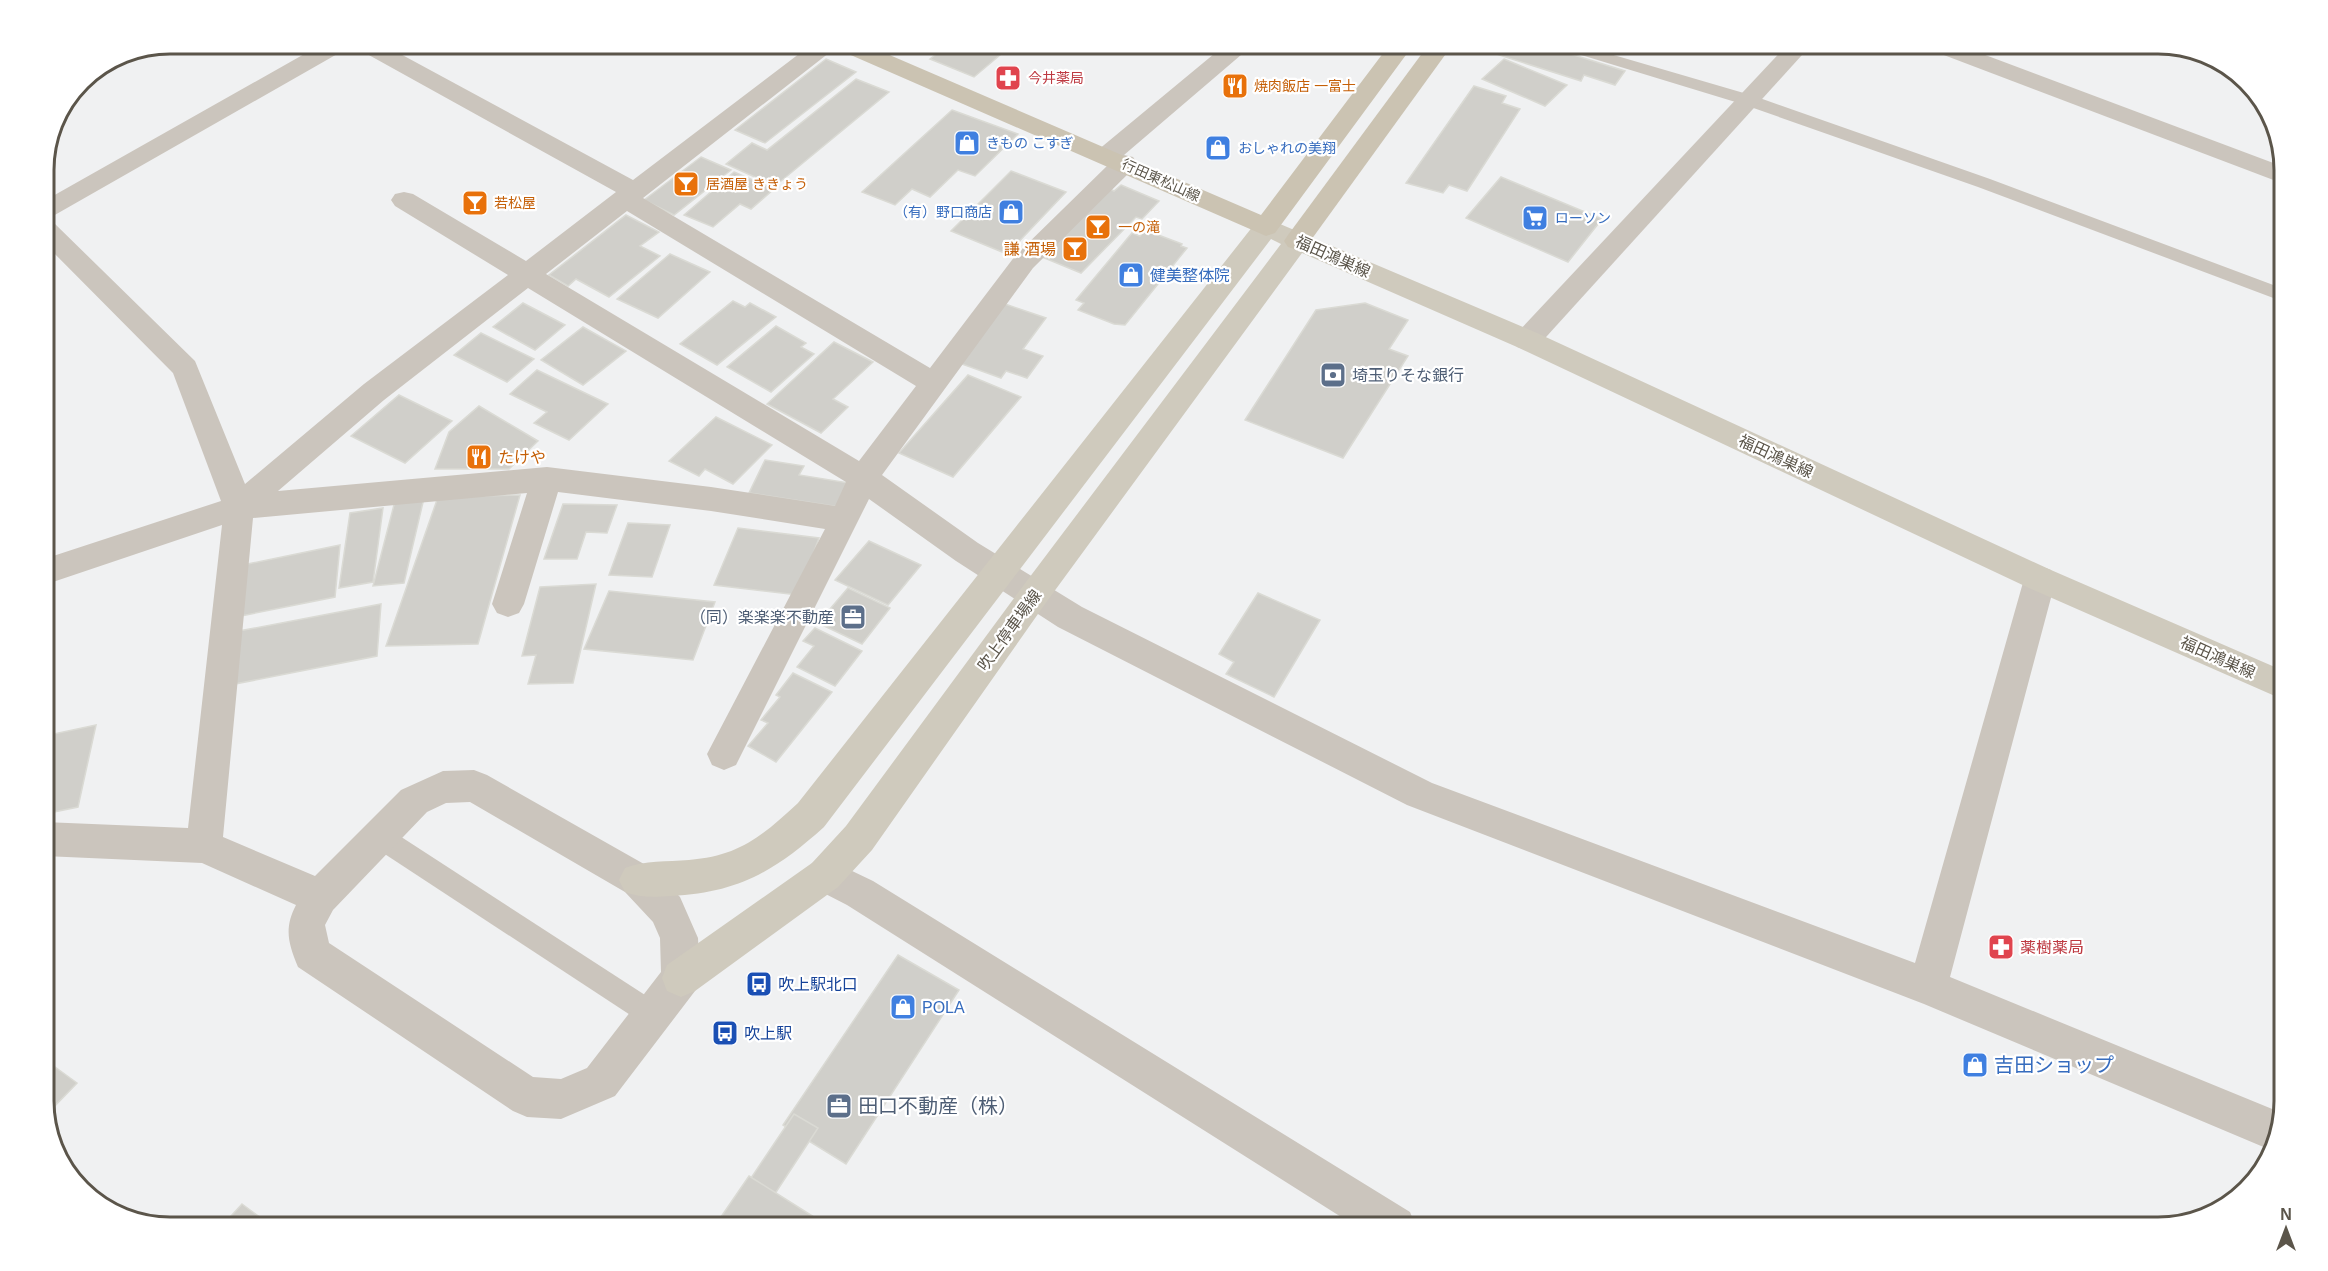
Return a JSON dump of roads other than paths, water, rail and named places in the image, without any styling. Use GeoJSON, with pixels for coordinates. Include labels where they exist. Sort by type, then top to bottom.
{"type":"FeatureCollection","features":[{"type":"Feature","properties":{"kind":"main road","name":"行田東松山線"},"geometry":{"type":"LineString","coordinates":[[868,54],[1266,227]]}},
{"type":"Feature","properties":{"kind":"main road"},"geometry":{"type":"LineString","coordinates":[[638,880],[696,877],[739,868],[777,845],[811,815],[1266,227],[1395,54]]}},
{"type":"Feature","properties":{"kind":"main road"},"geometry":{"type":"LineString","coordinates":[[1297,241],[1434,54]]}},
{"type":"Feature","properties":{"kind":"main road","name":"福田鴻巣線"},"geometry":{"type":"LineString","coordinates":[[1266,227],[1527,340],[2040,579],[2274,682]]}},
{"type":"Feature","properties":{"kind":"main road","name":"吹上停車場線"},"geometry":{"type":"LineString","coordinates":[[681,978],[825,875],[859,838],[1034,595],[1297,241]]}},
{"type":"Feature","properties":{"kind":"street"},"geometry":{"type":"LineString","coordinates":[[54,206],[320,54]]}},
{"type":"Feature","properties":{"kind":"street"},"geometry":{"type":"LineString","coordinates":[[383,54],[629,195],[933,383]]}},
{"type":"Feature","properties":{"kind":"street"},"geometry":{"type":"LineString","coordinates":[[239,507],[374,392],[813,54]]}},
{"type":"Feature","properties":{"kind":"street"},"geometry":{"type":"LineString","coordinates":[[724,754],[845,520],[863,478],[1024,262],[1116,160],[1226,54]]}},
{"type":"Feature","properties":{"kind":"street"},"geometry":{"type":"LineString","coordinates":[[1527,340],[1791,54]]}},
{"type":"Feature","properties":{"kind":"street"},"geometry":{"type":"LineString","coordinates":[[1962,54],[2274,172]]}},
{"type":"Feature","properties":{"kind":"street"},"geometry":{"type":"LineString","coordinates":[[404,200],[863,478],[999,572],[1070,617],[1420,794],[1928,987],[2270,1129]]}},
{"type":"Feature","properties":{"kind":"street"},"geometry":{"type":"LineString","coordinates":[[54,238],[185,368],[239,507],[204,846]]}},
{"type":"Feature","properties":{"kind":"street"},"geometry":{"type":"LineString","coordinates":[[508,604],[547,479]]}},
{"type":"Feature","properties":{"kind":"street"},"geometry":{"type":"LineString","coordinates":[[54,569],[239,507],[547,479],[711,499],[845,520]]}},
{"type":"Feature","properties":{"kind":"street"},"geometry":{"type":"LineString","coordinates":[[1928,987],[2040,579]]}},
{"type":"Feature","properties":{"kind":"street"},"geometry":{"type":"LineString","coordinates":[[474,786],[638,880],[667,910],[679,938],[681,978],[602,1082],[561,1099],[527,1097],[312,954],[306,924],[320,897],[380,837],[414,801],[443,787],[474,786]]}},
{"type":"Feature","properties":{"kind":"street"},"geometry":{"type":"LineString","coordinates":[[54,838],[204,846],[320,897]]}},
{"type":"Feature","properties":{"kind":"street"},"geometry":{"type":"LineString","coordinates":[[825,875],[870,899],[1379,1217]]}},
{"type":"Feature","properties":{"kind":"lane"},"geometry":{"type":"LineString","coordinates":[[1594,54],[1748,100],[1984,183],[2274,293]]}},
{"type":"Feature","properties":{"kind":"lane"},"geometry":{"type":"LineString","coordinates":[[380,837],[652,1015]]}},
{"type":"Feature","properties":{"kind":"place","name":"今井薬局"},"geometry":{"type":"Point","coordinates":[1008,78]}},
{"type":"Feature","properties":{"kind":"place","name":"焼肉飯店 一富士"},"geometry":{"type":"Point","coordinates":[1235,86]}},
{"type":"Feature","properties":{"kind":"place","name":"きもの こすぎ"},"geometry":{"type":"Point","coordinates":[967,143]}},
{"type":"Feature","properties":{"kind":"place","name":"おしゃれの美翔"},"geometry":{"type":"Point","coordinates":[1218,148]}},
{"type":"Feature","properties":{"kind":"place","name":"居酒屋 ききょう"},"geometry":{"type":"Point","coordinates":[686,184]}},
{"type":"Feature","properties":{"kind":"place","name":"若松屋"},"geometry":{"type":"Point","coordinates":[475,203]}},
{"type":"Feature","properties":{"kind":"place","name":"（有）野口商店"},"geometry":{"type":"Point","coordinates":[1011,212]}},
{"type":"Feature","properties":{"kind":"place","name":"ローソン"},"geometry":{"type":"Point","coordinates":[1535,218]}},
{"type":"Feature","properties":{"kind":"place","name":"一の滝"},"geometry":{"type":"Point","coordinates":[1098,227]}},
{"type":"Feature","properties":{"kind":"place","name":"謙 酒場"},"geometry":{"type":"Point","coordinates":[1075,249]}},
{"type":"Feature","properties":{"kind":"place","name":"健美整体院"},"geometry":{"type":"Point","coordinates":[1131,275]}},
{"type":"Feature","properties":{"kind":"place","name":"埼玉りそな銀行"},"geometry":{"type":"Point","coordinates":[1333,375]}},
{"type":"Feature","properties":{"kind":"place","name":"たけや"},"geometry":{"type":"Point","coordinates":[479,457]}},
{"type":"Feature","properties":{"kind":"place","name":"（同）楽楽楽不動産"},"geometry":{"type":"Point","coordinates":[853,617]}},
{"type":"Feature","properties":{"kind":"place","name":"薬樹薬局"},"geometry":{"type":"Point","coordinates":[2001,947]}},
{"type":"Feature","properties":{"kind":"place","name":"吹上駅北口"},"geometry":{"type":"Point","coordinates":[759,984]}},
{"type":"Feature","properties":{"kind":"place","name":"POLA"},"geometry":{"type":"Point","coordinates":[903,1007]}},
{"type":"Feature","properties":{"kind":"place","name":"吹上駅"},"geometry":{"type":"Point","coordinates":[725,1033]}},
{"type":"Feature","properties":{"kind":"place","name":"吉田ショップ"},"geometry":{"type":"Point","coordinates":[1975,1065]}},
{"type":"Feature","properties":{"kind":"place","name":"田口不動産（株）"},"geometry":{"type":"Point","coordinates":[839,1106]}}]}
